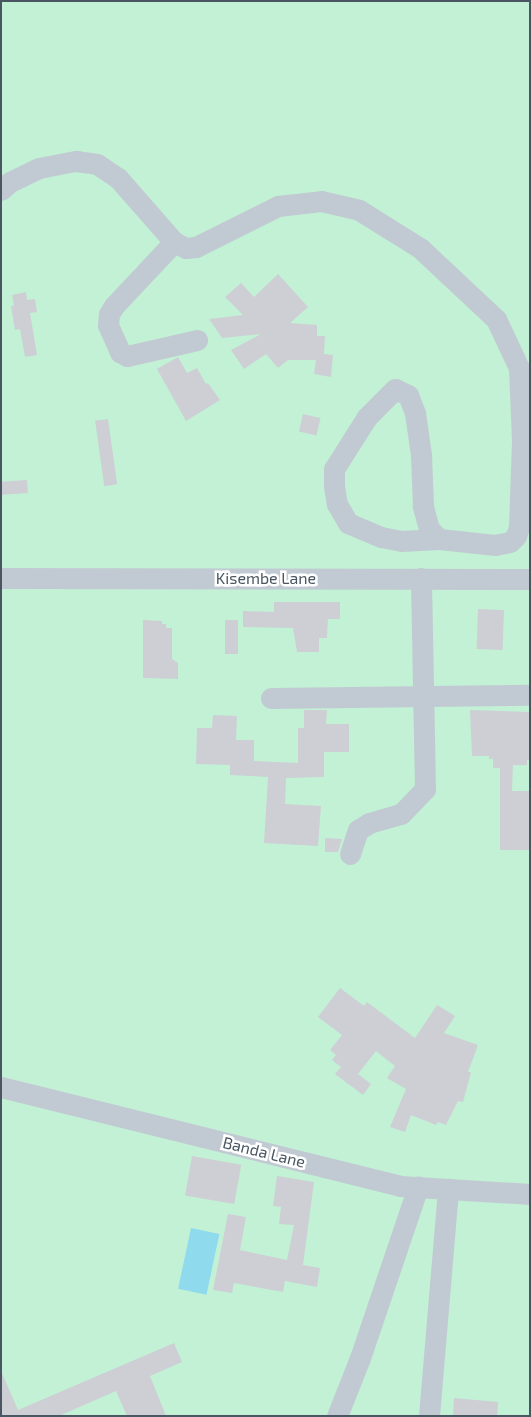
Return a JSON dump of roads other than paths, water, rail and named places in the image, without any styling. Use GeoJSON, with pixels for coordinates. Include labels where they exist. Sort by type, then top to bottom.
{"type":"FeatureCollection","features":[{"type":"Feature","properties":{"kind":"street"},"geometry":{"type":"LineString","coordinates":[[1,190],[10,182],[39,168],[76,161],[97,164],[118,178],[174,242],[186,248],[196,247],[278,206],[321,201],[359,210],[420,248],[496,319],[518,368],[522,441],[519,527],[516,536],[510,542],[495,545],[438,539],[401,541],[381,537],[348,523],[337,504],[334,486],[334,469],[367,417],[395,389],[408,395],[414,413],[421,455],[423,506],[429,528],[438,539]]}},
{"type":"Feature","properties":{"kind":"street"},"geometry":{"type":"LineString","coordinates":[[174,242],[114,306],[109,314],[108,325],[120,352],[128,356],[197,340]]}},
{"type":"Feature","properties":{"kind":"street","name":"Kisembe Lane"},"geometry":{"type":"LineString","coordinates":[[1,578],[530,579]]}},
{"type":"Feature","properties":{"kind":"street"},"geometry":{"type":"LineString","coordinates":[[350,854],[358,830],[369,823],[402,814],[425,789],[421,578]]}},
{"type":"Feature","properties":{"kind":"street"},"geometry":{"type":"LineString","coordinates":[[271,698],[530,695]]}},
{"type":"Feature","properties":{"kind":"street","name":"Banda Lane"},"geometry":{"type":"LineString","coordinates":[[1,1086],[400,1186],[530,1194]]}},
{"type":"Feature","properties":{"kind":"street"},"geometry":{"type":"LineString","coordinates":[[337,1416],[360,1358],[418,1187]]}},
{"type":"Feature","properties":{"kind":"street"},"geometry":{"type":"LineString","coordinates":[[429,1416],[448,1189]]}},
{"type":"Feature","properties":{"kind":"water"},"geometry":{"type":"Polygon","coordinates":[[[191,1228],[219,1234],[206,1295],[178,1289],[191,1228]]]}}]}
